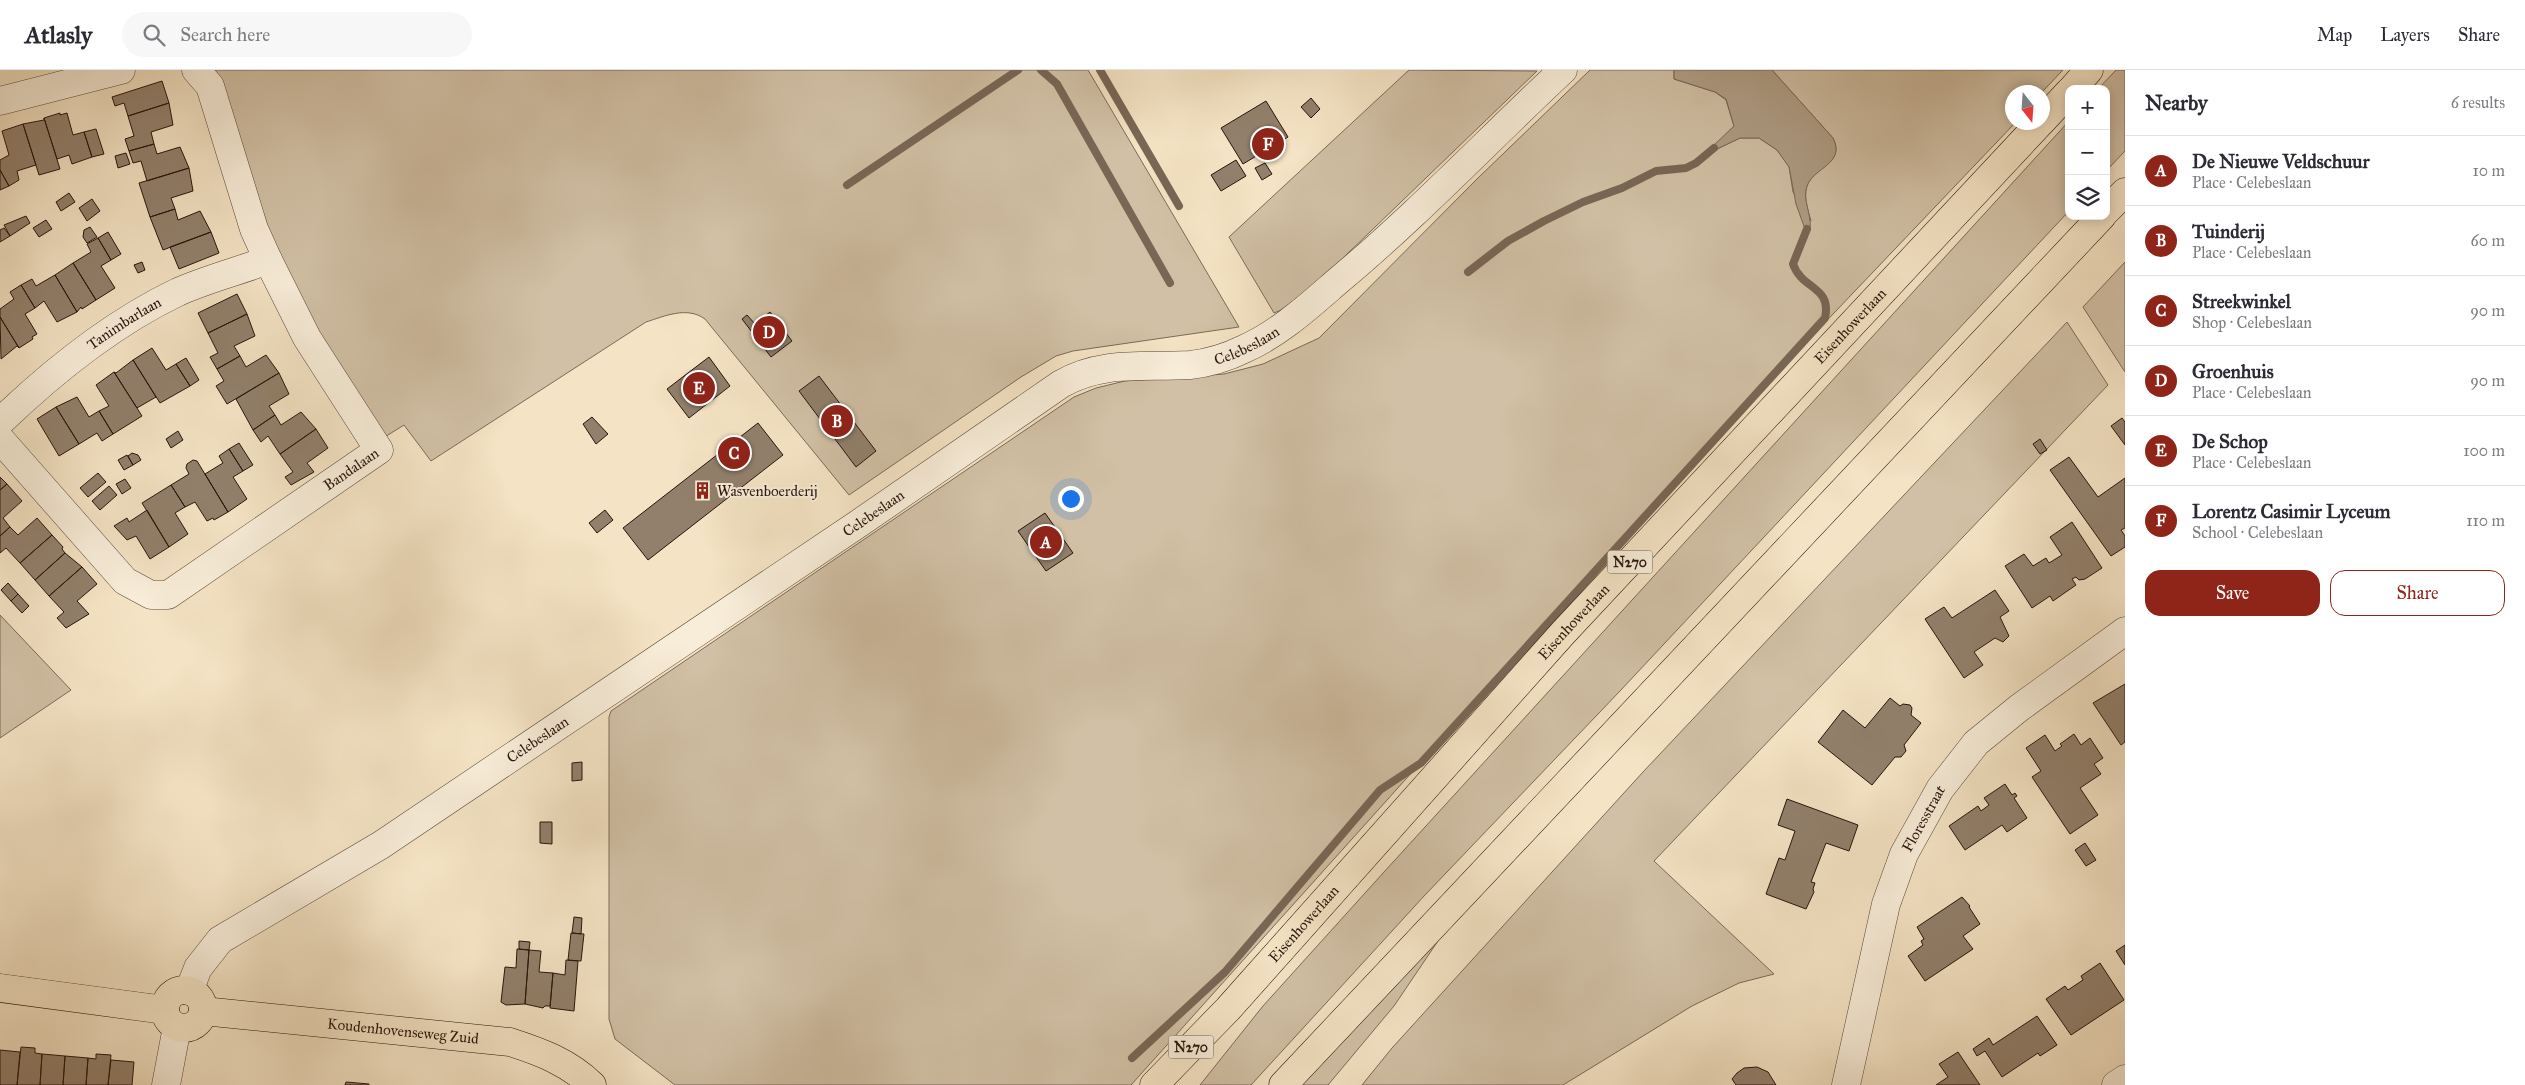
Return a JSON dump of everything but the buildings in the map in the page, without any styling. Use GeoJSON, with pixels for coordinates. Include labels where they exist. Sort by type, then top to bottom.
{"type":"FeatureCollection","features":[{"type":"Feature","properties":{"kind":"main road"},"geometry":{"type":"LineString","coordinates":[[2076,85],[2089,70]]}},
{"type":"Feature","properties":{"kind":"main road","name":"Eisenhowerlaan"},"geometry":{"type":"LineString","coordinates":[[2050,113],[2065,96]]}},
{"type":"Feature","properties":{"kind":"main road","name":"Eisenhowerlaan"},"geometry":{"type":"LineString","coordinates":[[1154,1085],[1228,1009],[1564,633],[2035,130]]}},
{"type":"Feature","properties":{"kind":"main road"},"geometry":{"type":"LineString","coordinates":[[2110,208],[2125,192]]}},
{"type":"Feature","properties":{"kind":"main road"},"geometry":{"type":"LineString","coordinates":[[1283,1085],[2098,220]]}},
{"type":"Feature","properties":{"kind":"main road"},"geometry":{"type":"LineString","coordinates":[[0,988],[171,1018],[169,997],[181,990],[196,1001]]}},
{"type":"Feature","properties":{"kind":"main road","name":"Koudenhovenseweg Zuid"},"geometry":{"type":"LineString","coordinates":[[196,1001],[510,1042],[545,1053],[572,1068],[592,1085]]}},
{"type":"Feature","properties":{"kind":"street"},"geometry":{"type":"LineString","coordinates":[[0,101],[121,70]]}},
{"type":"Feature","properties":{"kind":"street","name":"Bandalaan"},"geometry":{"type":"LineString","coordinates":[[0,439],[124,581],[151,595],[168,595],[378,450],[307,338],[268,260],[254,229],[210,86],[196,70]]}},
{"type":"Feature","properties":{"kind":"street","name":"Celebeslaan"},"geometry":{"type":"LineString","coordinates":[[196,1001],[198,968],[220,940],[381,845],[858,524],[1061,384],[1077,375],[1102,368],[1127,365],[1192,365],[1223,358],[1246,349],[1284,325],[1389,239],[1563,70]]}},
{"type":"Feature","properties":{"kind":"street","name":"Tanimbarlaan"},"geometry":{"type":"LineString","coordinates":[[0,422],[33,390],[112,330],[178,292],[268,260]]}},
{"type":"Feature","properties":{"kind":"street","name":"Floresstraat"},"geometry":{"type":"LineString","coordinates":[[1846,1085],[1886,904],[1904,854],[1940,790],[1976,743],[2019,708],[2125,630]]}},
{"type":"Feature","properties":{"kind":"street"},"geometry":{"type":"LineString","coordinates":[[166,1085],[171,1018]]}},
{"type":"Feature","properties":{"kind":"street"},"geometry":{"type":"LineString","coordinates":[[2116,1085],[2125,1079]]}},
{"type":"Feature","properties":{"kind":"shaded area"},"geometry":{"type":"Polygon","coordinates":[[[215,70],[1088,70],[1239,327],[1073,351],[1056,356],[1021,377],[849,495],[705,319],[691,313],[676,313],[646,322],[431,461],[404,425],[380,440],[320,344],[273,242],[215,70]]]}},
{"type":"Feature","properties":{"kind":"shaded area"},"geometry":{"type":"Polygon","coordinates":[[[1409,70],[1537,71],[1317,283],[1281,310],[1274,313],[1229,237],[1409,70]]]}},
{"type":"Feature","properties":{"kind":"shaded area"},"geometry":{"type":"Polygon","coordinates":[[[1590,70],[1674,70],[1674,79],[1715,92],[1726,100],[1734,126],[1713,147],[1715,150],[1740,138],[1759,138],[1777,150],[1789,166],[1793,192],[1811,221],[1807,208],[1807,186],[1815,174],[1832,160],[1836,147],[1833,138],[1772,70],[2063,70],[2049,85],[2005,85],[2005,130],[2008,130],[1794,355],[1600,563],[1131,1085],[675,1085],[615,1039],[609,1019],[609,717],[611,711],[1074,397],[1096,388],[1125,381],[1224,374],[1263,364],[1319,338],[1477,179],[1590,70]]]}},
{"type":"Feature","properties":{"kind":"shaded area"},"geometry":{"type":"Polygon","coordinates":[[[1674,70],[1772,70],[1833,138],[1836,147],[1832,160],[1816,174],[1807,186],[1806,197],[1810,229],[1805,229],[1796,204],[1789,167],[1777,150],[1759,138],[1740,138],[1715,150],[1712,147],[1734,126],[1726,99],[1715,92],[1674,79],[1674,70]]]}},
{"type":"Feature","properties":{"kind":"shaded area"},"geometry":{"type":"Polygon","coordinates":[[[2116,70],[2125,70],[2125,151],[2110,167],[2110,85],[2102,85],[2116,70]]]}},
{"type":"Feature","properties":{"kind":"shaded area"},"geometry":{"type":"Polygon","coordinates":[[[2065,125],[2065,215],[1620,691],[1425,895],[1251,1085],[1200,1085],[1263,1006],[2065,125]]]}},
{"type":"Feature","properties":{"kind":"shaded area"},"geometry":{"type":"Polygon","coordinates":[[[2125,262],[2125,372],[2083,307],[2125,262]]]}},
{"type":"Feature","properties":{"kind":"shaded area"},"geometry":{"type":"Polygon","coordinates":[[[2067,322],[2108,385],[1654,861],[1774,974],[1739,983],[1692,1006],[1563,1085],[1362,1085],[1392,1048],[1643,772],[2067,322]]]}},
{"type":"Feature","properties":{"kind":"shaded area"},"geometry":{"type":"Polygon","coordinates":[[[0,615],[71,690],[0,738],[0,615]]]}},
{"type":"Feature","properties":{"kind":"shaded area"},"geometry":{"type":"Polygon","coordinates":[[[1444,932],[1394,1006],[1328,1085],[1300,1085],[1444,932]]]}},
{"type":"Feature","properties":{"kind":"waterway"},"geometry":{"type":"LineString","coordinates":[[847,185],[1018,70]]}},
{"type":"Feature","properties":{"kind":"waterway"},"geometry":{"type":"LineString","coordinates":[[1041,70],[1057,84],[1170,283]]}},
{"type":"Feature","properties":{"kind":"waterway"},"geometry":{"type":"LineString","coordinates":[[1100,70],[1179,206]]}},
{"type":"Feature","properties":{"kind":"waterway"},"geometry":{"type":"LineString","coordinates":[[1468,272],[1508,241],[1544,221],[1583,202],[1622,188],[1656,171],[1686,168],[1696,163],[1714,148]]}},
{"type":"Feature","properties":{"kind":"waterway"},"geometry":{"type":"LineString","coordinates":[[1132,1058],[1225,972],[1380,790],[1421,763],[1825,318],[1826,308],[1824,300],[1803,279],[1793,264],[1807,229]]}},
{"type":"Feature","properties":{"kind":"place","name":"Lorentz Casimir Lyceum"},"geometry":{"type":"Point","coordinates":[1268,144]}},
{"type":"Feature","properties":{"kind":"place","name":"Groenhuis"},"geometry":{"type":"Point","coordinates":[769,332]}},
{"type":"Feature","properties":{"kind":"place","name":"De Schop"},"geometry":{"type":"Point","coordinates":[699,388]}},
{"type":"Feature","properties":{"kind":"place","name":"Tuinderij"},"geometry":{"type":"Point","coordinates":[837,421]}},
{"type":"Feature","properties":{"kind":"place","name":"Streekwinkel"},"geometry":{"type":"Point","coordinates":[734,453]}},
{"type":"Feature","properties":{"kind":"place","name":"Wasvenboerderij"},"geometry":{"type":"Point","coordinates":[703,491]}},
{"type":"Feature","properties":{"kind":"place","name":"De Nieuwe Veldschuur"},"geometry":{"type":"Point","coordinates":[1046,542]}}]}
